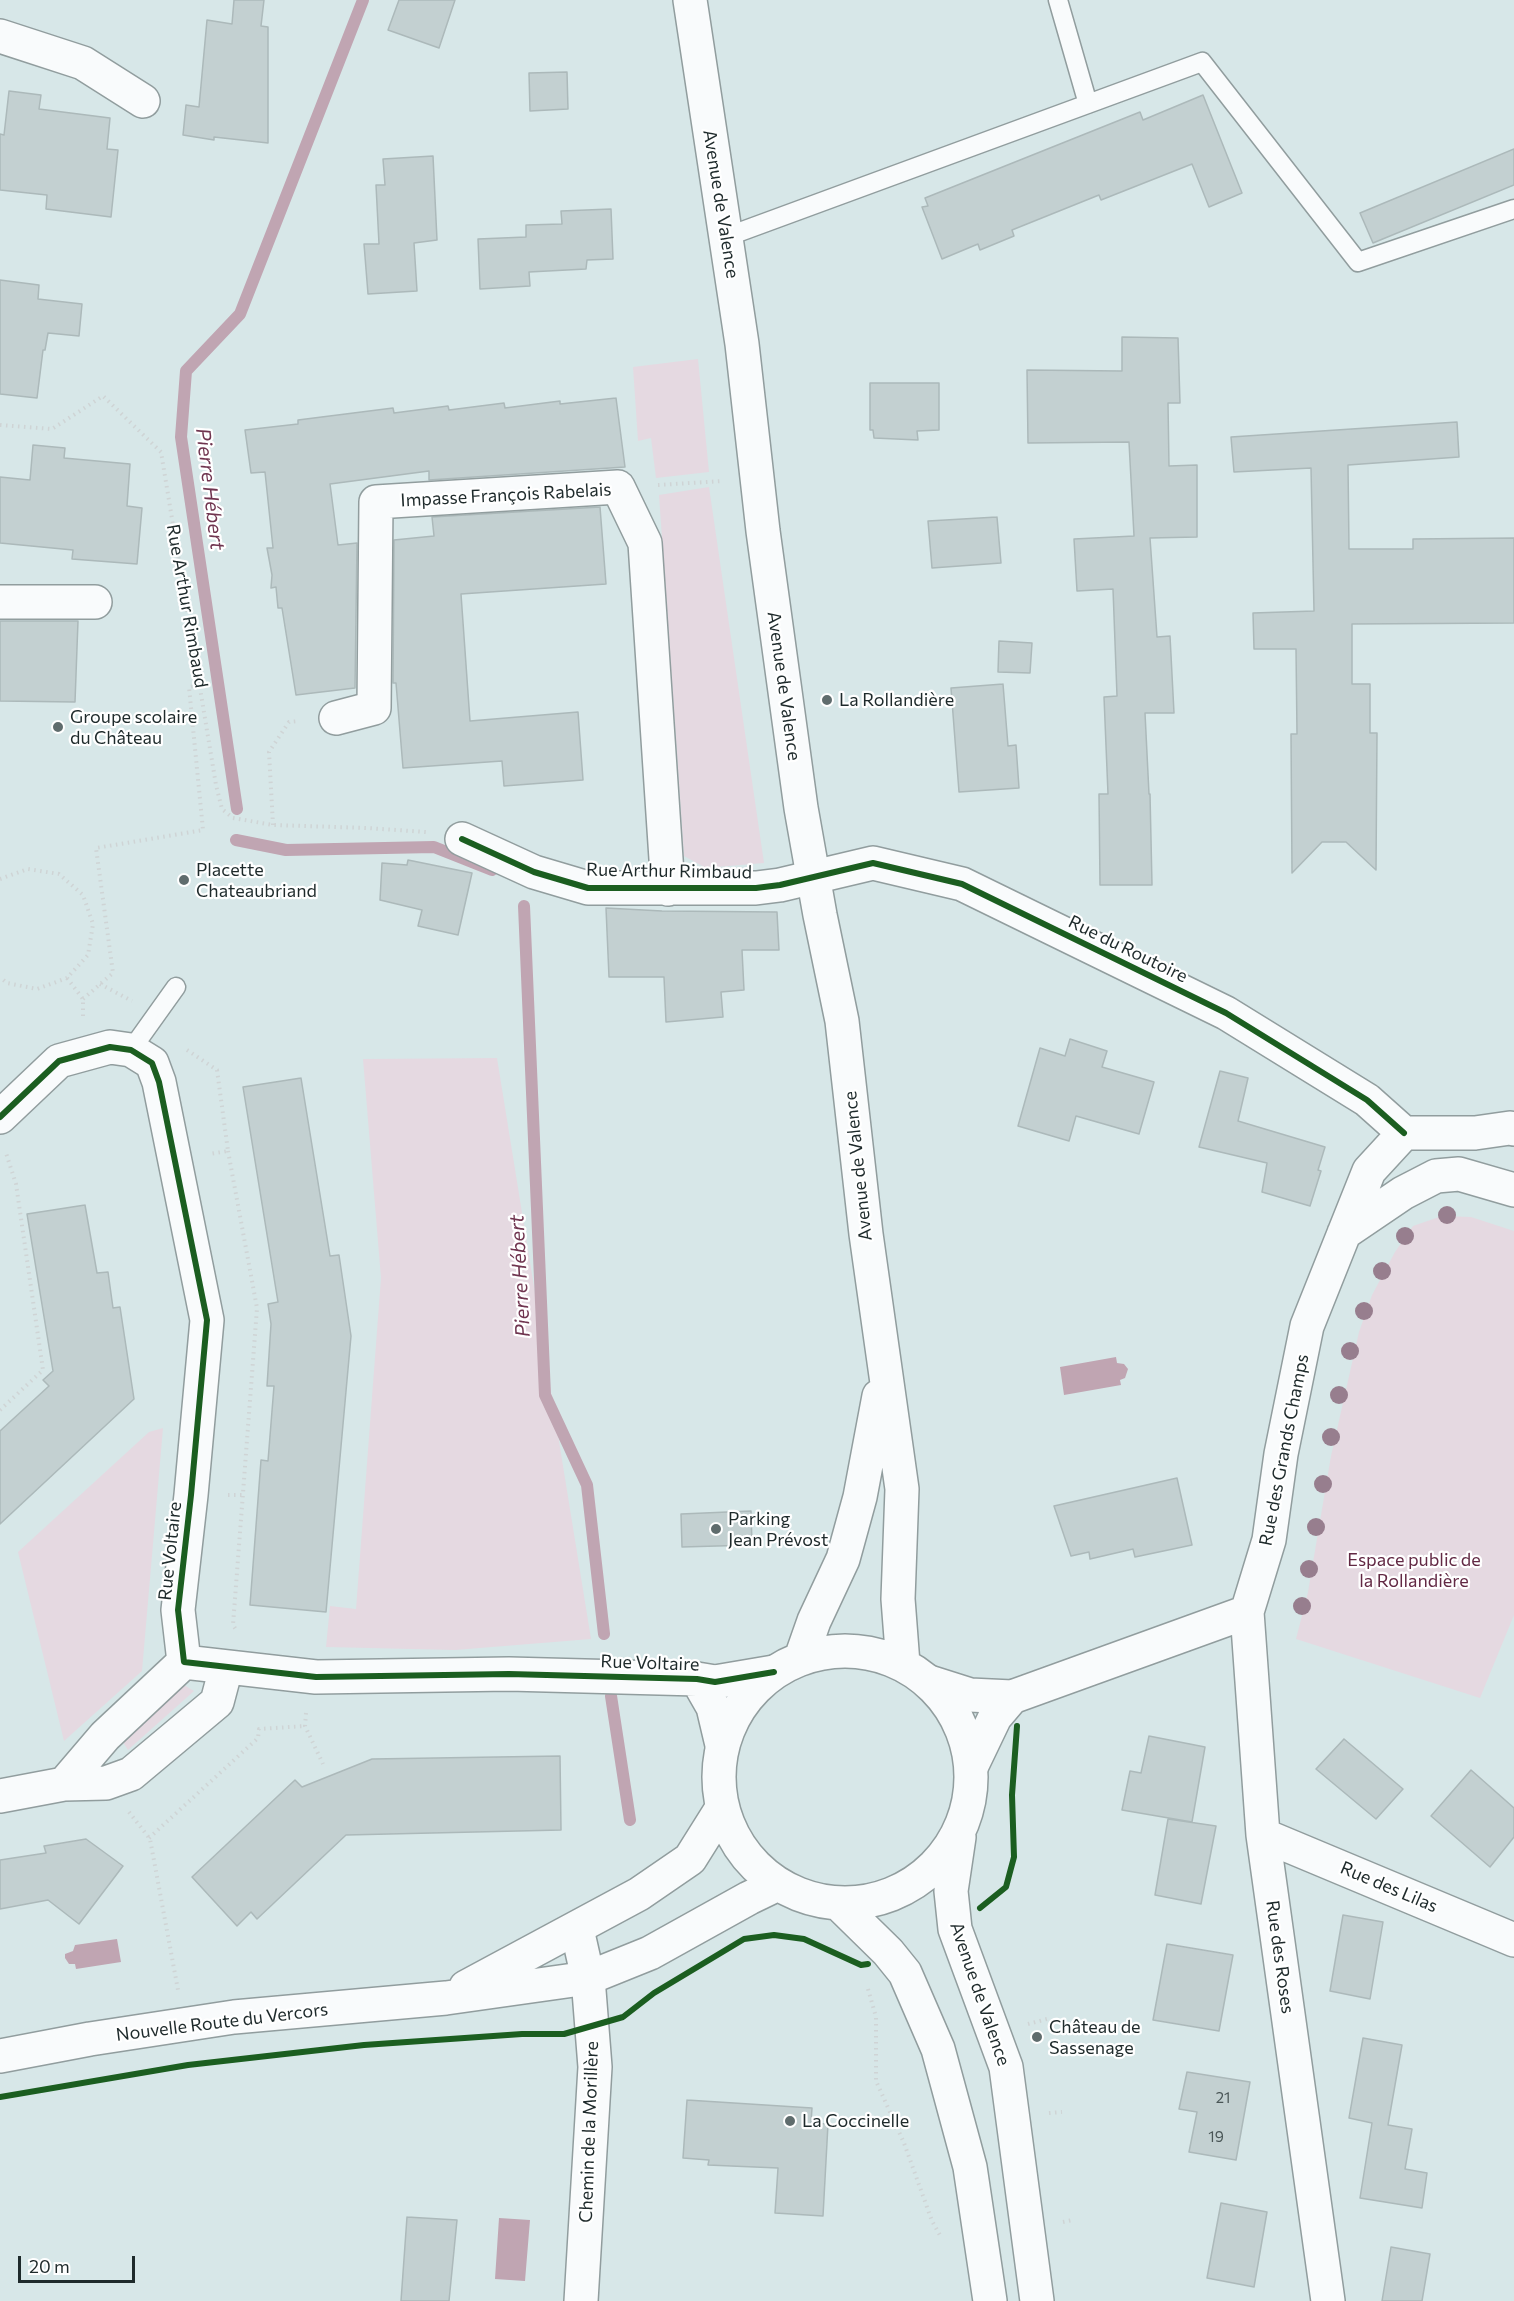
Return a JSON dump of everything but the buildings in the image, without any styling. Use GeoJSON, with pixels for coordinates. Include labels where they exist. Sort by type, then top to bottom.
{"type":"FeatureCollection","features":[{"type":"Feature","properties":{"kind":"street","name":"Avenue de Valence"},"geometry":{"type":"LineString","coordinates":[[690,0],[742,344],[792,744],[813,878],[842,1021],[866,1234],[902,1489],[898,1599],[916,1673]]}},
{"type":"Feature","properties":{"kind":"street"},"geometry":{"type":"LineString","coordinates":[[0,36],[83,63],[143,101]]}},
{"type":"Feature","properties":{"kind":"street","name":"Impasse François Rabelais"},"geometry":{"type":"LineString","coordinates":[[336,718],[374,708],[376,502],[618,487],[645,543],[668,889]]}},
{"type":"Feature","properties":{"kind":"street"},"geometry":{"type":"LineString","coordinates":[[0,602],[95,602]]}},
{"type":"Feature","properties":{"kind":"street","name":"Rue Arthur Rimbaud"},"geometry":{"type":"LineString","coordinates":[[462,839],[534,872],[588,888],[756,888],[813,878]]}},
{"type":"Feature","properties":{"kind":"street","name":"Rue du Routoire"},"geometry":{"type":"LineString","coordinates":[[813,878],[873,863],[962,884],[1226,1013],[1367,1100],[1404,1133]]}},
{"type":"Feature","properties":{"kind":"street"},"geometry":{"type":"LineString","coordinates":[[0,1118],[59,1061],[111,1047],[131,1050]]}},
{"type":"Feature","properties":{"kind":"street","name":"Rue Voltaire"},"geometry":{"type":"LineString","coordinates":[[131,1050],[152,1063],[159,1082],[207,1320],[178,1610],[184,1662],[316,1677],[509,1674],[697,1679],[715,1682],[835,1651],[870,1653],[916,1673]]}},
{"type":"Feature","properties":{"kind":"street"},"geometry":{"type":"LineString","coordinates":[[1344,1233],[1369,1171],[1404,1133],[1475,1133],[1512,1128]]}},
{"type":"Feature","properties":{"kind":"street"},"geometry":{"type":"LineString","coordinates":[[1344,1233],[1403,1193],[1436,1176],[1459,1174],[1514,1190]]}},
{"type":"Feature","properties":{"kind":"street","name":"Rue des Grands Champs"},"geometry":{"type":"LineString","coordinates":[[1247,1612],[1269,1540],[1281,1454],[1307,1326],[1344,1233]]}},
{"type":"Feature","properties":{"kind":"street","name":"Avenue de Valence"},"geometry":{"type":"LineString","coordinates":[[788,1665],[814,1621],[846,1549],[860,1497],[884,1371]]}},
{"type":"Feature","properties":{"kind":"street"},"geometry":{"type":"LineString","coordinates":[[916,1673],[970,1695],[1012,1697],[1247,1612]]}},
{"type":"Feature","properties":{"kind":"street","name":"Rue des Roses"},"geometry":{"type":"LineString","coordinates":[[1247,1612],[1263,1835],[1328,2301]]}},
{"type":"Feature","properties":{"kind":"street"},"geometry":{"type":"LineString","coordinates":[[64,1784],[105,1736],[184,1662]]}},
{"type":"Feature","properties":{"kind":"street"},"geometry":{"type":"LineString","coordinates":[[788,1665],[752,1691],[734,1715],[722,1745],[718,1777],[722,1808],[734,1838],[753,1864],[778,1884],[807,1898],[838,1903],[876,1900],[910,1886],[940,1862],[961,1830],[971,1798],[972,1765],[964,1732],[950,1705],[916,1673]]}},
{"type":"Feature","properties":{"kind":"street"},"geometry":{"type":"LineString","coordinates":[[0,1796],[64,1784],[106,1783],[131,1774],[216,1702],[226,1668]]}},
{"type":"Feature","properties":{"kind":"street","name":"Rue Voltaire"},"geometry":{"type":"LineString","coordinates":[[697,1679],[713,1707],[722,1745]]}},
{"type":"Feature","properties":{"kind":"street"},"geometry":{"type":"LineString","coordinates":[[972,1765],[995,1717],[1012,1697]]}},
{"type":"Feature","properties":{"kind":"street","name":"Nouvelle Route du Vercors"},"geometry":{"type":"LineString","coordinates":[[446,1998],[639,1894],[690,1859],[722,1808]]}},
{"type":"Feature","properties":{"kind":"street","name":"Avenue de Valence"},"geometry":{"type":"LineString","coordinates":[[961,1830],[951,1892],[955,1929],[1006,2067],[1037,2301]]}},
{"type":"Feature","properties":{"kind":"street","name":"Rue des Lilas"},"geometry":{"type":"LineString","coordinates":[[1263,1835],[1514,1940]]}},
{"type":"Feature","properties":{"kind":"street","name":"Nouvelle Route du Vercors"},"geometry":{"type":"LineString","coordinates":[[0,2056],[90,2039],[234,2017],[446,1998],[588,1978],[650,1953],[748,1898],[778,1884]]}},
{"type":"Feature","properties":{"kind":"street"},"geometry":{"type":"LineString","coordinates":[[838,1903],[905,1973],[938,2049],[970,2167],[990,2301]]}},
{"type":"Feature","properties":{"kind":"street","name":"Chemin de la Morillère"},"geometry":{"type":"LineString","coordinates":[[577,1929],[588,1978],[595,2067],[581,2301]]}},
{"type":"Feature","properties":{"kind":"lane"},"geometry":{"type":"LineString","coordinates":[[1058,0],[1088,104]]}},
{"type":"Feature","properties":{"kind":"lane"},"geometry":{"type":"LineString","coordinates":[[726,237],[1202,62],[1358,262],[1514,209]]}},
{"type":"Feature","properties":{"kind":"lane"},"geometry":{"type":"LineString","coordinates":[[131,1050],[176,987]]}},
{"type":"Feature","properties":{"kind":"path"},"geometry":{"type":"LineString","coordinates":[[618,487],[757,478]]}},
{"type":"Feature","properties":{"kind":"path"},"geometry":{"type":"LineString","coordinates":[[67,978],[83,999],[113,973],[96,848],[203,830],[189,687],[200,686]]}},
{"type":"Feature","properties":{"kind":"path"},"geometry":{"type":"LineString","coordinates":[[273,825],[269,752],[289,722],[336,718]]}},
{"type":"Feature","properties":{"kind":"path"},"geometry":{"type":"LineString","coordinates":[[0,879],[28,869],[59,874],[83,895],[93,924],[88,955],[67,978],[38,989],[7,983],[0,977]]}},
{"type":"Feature","properties":{"kind":"path"},"geometry":{"type":"LineString","coordinates":[[228,1151],[257,1308],[233,1625],[239,1633]]}},
{"type":"Feature","properties":{"kind":"path"},"geometry":{"type":"LineString","coordinates":[[0,1410],[43,1370],[16,1184]]}},
{"type":"Feature","properties":{"kind":"path"},"geometry":{"type":"LineString","coordinates":[[316,1677],[307,1694],[305,1726],[323,1764]]}},
{"type":"Feature","properties":{"kind":"path"},"geometry":{"type":"LineString","coordinates":[[149,1838],[258,1738],[259,1729],[305,1726]]}},
{"type":"Feature","properties":{"kind":"path"},"geometry":{"type":"LineString","coordinates":[[106,1783],[149,1838],[179,1995]]}},
{"type":"Feature","properties":{"kind":"path"},"geometry":{"type":"LineString","coordinates":[[1024,2025],[1047,2019]]}},
{"type":"Feature","properties":{"kind":"green space"},"geometry":{"type":"Polygon","coordinates":[[[698,359],[709,472],[656,478],[651,438],[638,441],[633,367],[698,359]]]}},
{"type":"Feature","properties":{"kind":"green space"},"geometry":{"type":"Polygon","coordinates":[[[709,487],[764,863],[706,868],[684,856],[659,495],[709,487]]]}},
{"type":"Feature","properties":{"kind":"green space"},"geometry":{"type":"Polygon","coordinates":[[[497,1058],[591,1639],[455,1650],[326,1647],[330,1606],[356,1609],[381,1278],[363,1059],[497,1058]]]}},
{"type":"Feature","properties":{"kind":"green space","name":"Espace public de la Rollandière"},"geometry":{"type":"Polygon","coordinates":[[[1442,1216],[1471,1217],[1514,1231],[1514,1615],[1480,1698],[1296,1639],[1308,1592],[1331,1456],[1359,1332],[1372,1295],[1395,1252],[1413,1226],[1442,1216]]]}},
{"type":"Feature","properties":{"kind":"green space"},"geometry":{"type":"Polygon","coordinates":[[[163,1428],[142,1671],[64,1741],[18,1552],[149,1432],[163,1428]]]}},
{"type":"Feature","properties":{"kind":"green space"},"geometry":{"type":"Polygon","coordinates":[[[184,1685],[194,1691],[128,1750],[121,1739],[184,1685]]]}},
{"type":"Feature","properties":{"kind":"shaded area"},"geometry":{"type":"Polygon","coordinates":[[[1116,1357],[1117,1363],[1124,1364],[1128,1369],[1125,1378],[1120,1380],[1121,1385],[1064,1395],[1060,1367],[1116,1357]]]}},
{"type":"Feature","properties":{"kind":"shaded area"},"geometry":{"type":"Polygon","coordinates":[[[117,1939],[121,1962],[76,1969],[75,1964],[69,1964],[65,1958],[65,1954],[73,1951],[75,1945],[117,1939]]]}},
{"type":"Feature","properties":{"kind":"shaded area"},"geometry":{"type":"Polygon","coordinates":[[[499,2218],[530,2220],[525,2281],[495,2279],[499,2218]]]}},
{"type":"Feature","properties":{"kind":"waterway","name":"Pierre Hébert"},"geometry":{"type":"LineString","coordinates":[[237,809],[181,437],[186,371],[240,314],[363,0]]}},
{"type":"Feature","properties":{"kind":"waterway","name":"Pierre Hébert"},"geometry":{"type":"LineString","coordinates":[[236,840],[286,850],[434,847],[492,870]]}},
{"type":"Feature","properties":{"kind":"waterway","name":"Pierre Hébert"},"geometry":{"type":"LineString","coordinates":[[524,906],[545,1395],[587,1485],[604,1634]]}},
{"type":"Feature","properties":{"kind":"waterway","name":"Pierre Hébert"},"geometry":{"type":"LineString","coordinates":[[611,1696],[630,1820]]}},
{"type":"Feature","properties":{"kind":"cycle path"},"geometry":{"type":"LineString","coordinates":[[462,839],[534,872],[588,888],[756,888],[780,885],[873,863],[962,884],[1226,1013],[1367,1100],[1404,1133]]}},
{"type":"Feature","properties":{"kind":"cycle path"},"geometry":{"type":"LineString","coordinates":[[0,1117],[59,1061],[110,1047],[131,1050],[152,1063],[159,1082],[207,1320],[178,1610],[184,1662],[316,1677],[509,1674],[697,1679],[715,1682],[774,1672]]}},
{"type":"Feature","properties":{"kind":"cycle path"},"geometry":{"type":"LineString","coordinates":[[980,1908],[1006,1887],[1014,1857],[1012,1795],[1017,1726]]}},
{"type":"Feature","properties":{"kind":"cycle path"},"geometry":{"type":"LineString","coordinates":[[0,2097],[188,2065],[364,2045],[522,2034],[564,2034],[623,2017],[654,1993],[744,1939],[774,1935],[804,1939],[861,1965],[868,1964]]}},
{"type":"Feature","properties":{"kind":"place","name":"La Rollandière"},"geometry":{"type":"Point","coordinates":[827,700]}},
{"type":"Feature","properties":{"kind":"place","name":"Groupe scolaire du Château"},"geometry":{"type":"Point","coordinates":[58,727]}},
{"type":"Feature","properties":{"kind":"place","name":"Placette Chateaubriand"},"geometry":{"type":"Point","coordinates":[184,880]}},
{"type":"Feature","properties":{"kind":"place","name":"Parking Jean Prévost"},"geometry":{"type":"Point","coordinates":[716,1529]}},
{"type":"Feature","properties":{"kind":"place","name":"Château de Sassenage"},"geometry":{"type":"Point","coordinates":[1037,2037]}},
{"type":"Feature","properties":{"kind":"place","name":"La Coccinelle"},"geometry":{"type":"Point","coordinates":[790,2121]}}]}
